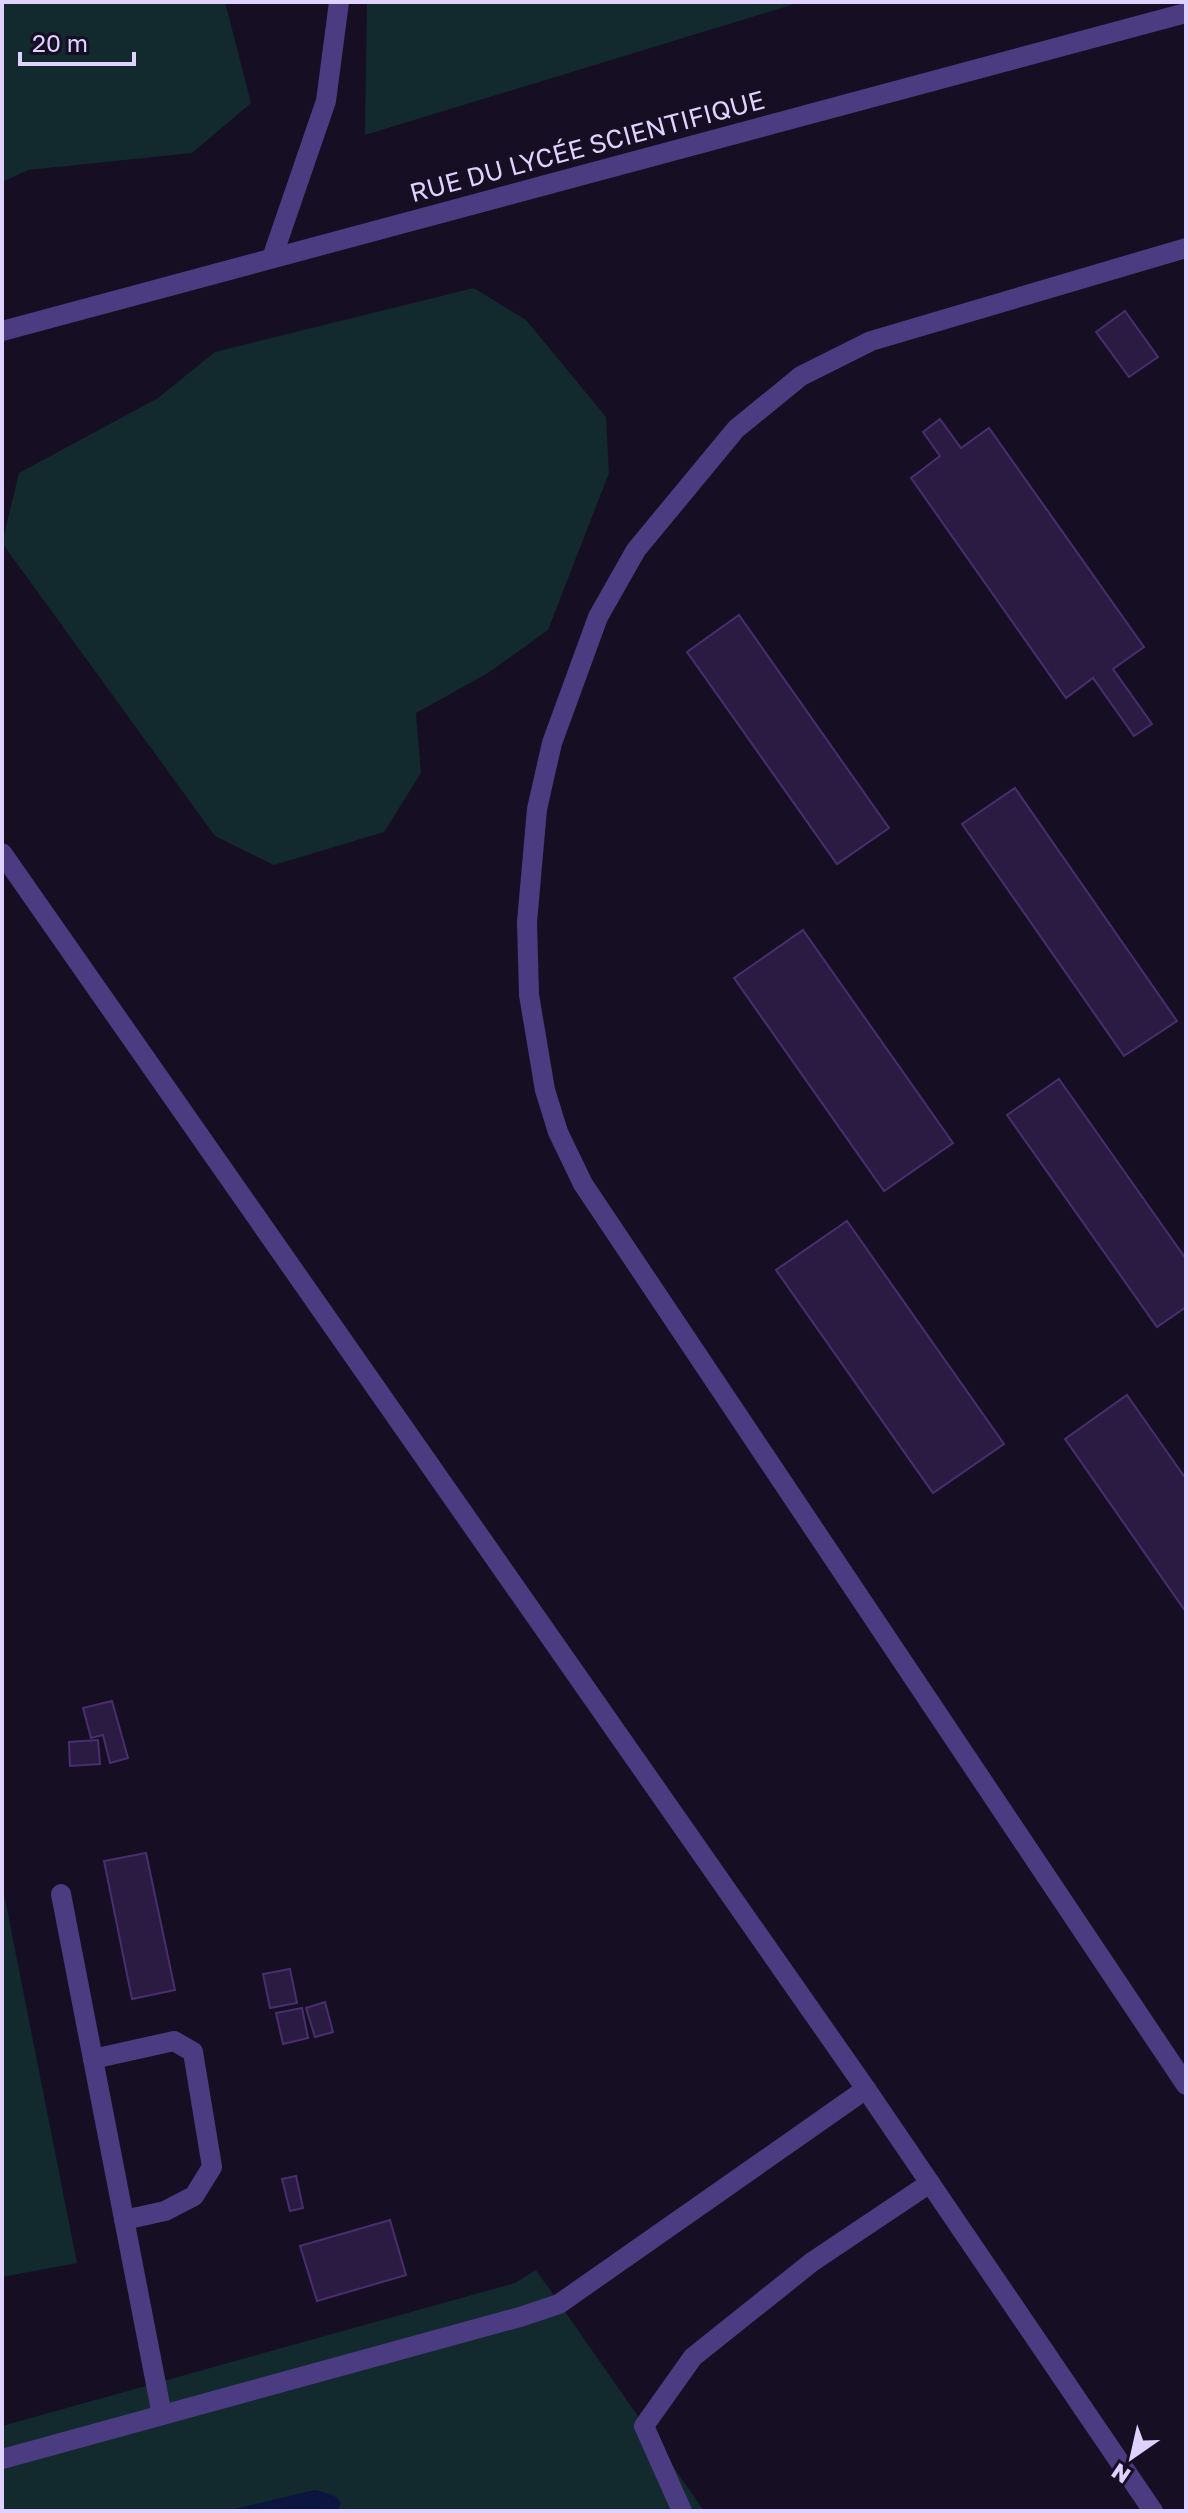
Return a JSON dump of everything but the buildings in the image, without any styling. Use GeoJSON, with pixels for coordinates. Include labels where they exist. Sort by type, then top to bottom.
{"type":"FeatureCollection","features":[{"type":"Feature","properties":{"kind":"street"},"geometry":{"type":"LineString","coordinates":[[272,258],[326,101],[339,2]]}},
{"type":"Feature","properties":{"kind":"street","name":"RUE DU LYCÉE SCIENTIFIQUE"},"geometry":{"type":"LineString","coordinates":[[2,331],[1186,13]]}},
{"type":"Feature","properties":{"kind":"street"},"geometry":{"type":"LineString","coordinates":[[1186,248],[871,341],[801,376],[736,429],[636,550],[598,617],[552,743],[540,796],[527,922],[529,995],[545,1090],[558,1132],[583,1184],[1186,2085]]}},
{"type":"Feature","properties":{"kind":"street"},"geometry":{"type":"LineString","coordinates":[[2,853],[866,2089],[1153,2511]]}},
{"type":"Feature","properties":{"kind":"street"},"geometry":{"type":"LineString","coordinates":[[61,1894],[162,2415]]}},
{"type":"Feature","properties":{"kind":"street"},"geometry":{"type":"LineString","coordinates":[[93,2059],[174,2041],[193,2052],[212,2167],[194,2196],[165,2211],[124,2220]]}},
{"type":"Feature","properties":{"kind":"street"},"geometry":{"type":"LineString","coordinates":[[2,2459],[559,2304],[866,2089]]}},
{"type":"Feature","properties":{"kind":"street"},"geometry":{"type":"LineString","coordinates":[[682,2511],[644,2426],[693,2357],[812,2262],[930,2183]]}},
{"type":"Feature","properties":{"kind":"green space"},"geometry":{"type":"Polygon","coordinates":[[[2,2],[225,2],[251,103],[192,153],[28,170],[2,182],[2,2]]]}},
{"type":"Feature","properties":{"kind":"green space"},"geometry":{"type":"Polygon","coordinates":[[[367,2],[801,2],[365,135],[367,2]]]}},
{"type":"Feature","properties":{"kind":"green space"},"geometry":{"type":"Polygon","coordinates":[[[474,288],[526,320],[606,417],[609,473],[548,630],[488,673],[416,713],[421,773],[384,832],[274,865],[215,836],[2,543],[19,473],[158,398],[215,352],[474,288]]]}},
{"type":"Feature","properties":{"kind":"green space"},"geometry":{"type":"Polygon","coordinates":[[[2,1884],[77,2263],[2,2277],[2,1884]]]}},
{"type":"Feature","properties":{"kind":"green space"},"geometry":{"type":"Polygon","coordinates":[[[536,2270],[704,2511],[2,2511],[2,2426],[515,2283],[536,2270]]]}},
{"type":"Feature","properties":{"kind":"shaded area"},"geometry":{"type":"Polygon","coordinates":[[[315,2490],[333,2495],[341,2502],[338,2511],[226,2511],[315,2490]]]}}]}
